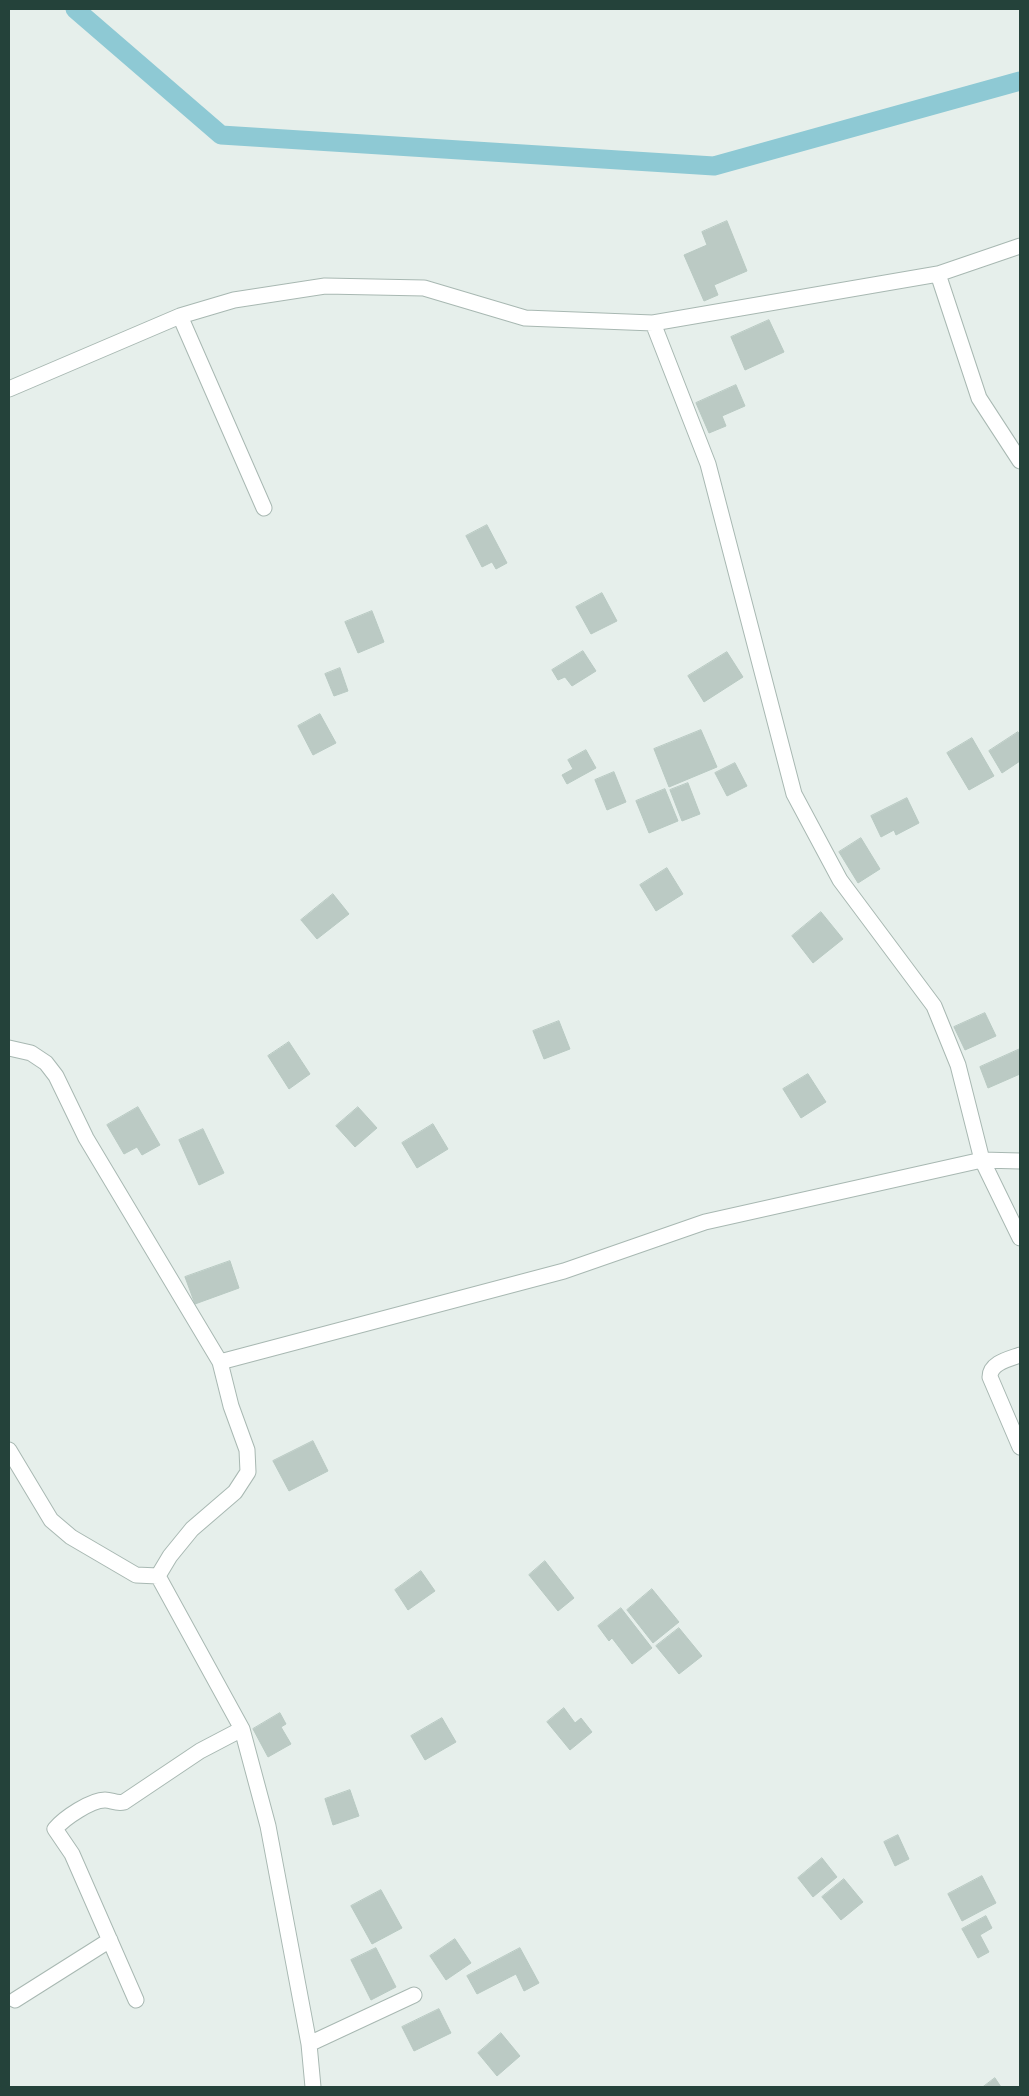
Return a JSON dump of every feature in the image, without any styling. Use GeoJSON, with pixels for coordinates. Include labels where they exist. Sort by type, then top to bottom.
{"type":"FeatureCollection","features":[{"type":"Feature","properties":{"kind":"street"},"geometry":{"type":"LineString","coordinates":[[9,388],[180,316],[234,300],[324,286],[424,288],[525,318],[653,323],[938,274],[1020,246]]}},
{"type":"Feature","properties":{"kind":"street"},"geometry":{"type":"LineString","coordinates":[[938,274],[979,398],[1020,460]]}},
{"type":"Feature","properties":{"kind":"street"},"geometry":{"type":"LineString","coordinates":[[180,316],[264,508]]}},
{"type":"Feature","properties":{"kind":"street"},"geometry":{"type":"LineString","coordinates":[[653,323],[708,464],[794,794],[840,880],[934,1006],[958,1065],[982,1160],[1020,1238]]}},
{"type":"Feature","properties":{"kind":"street"},"geometry":{"type":"LineString","coordinates":[[9,1048],[31,1053],[46,1063],[56,1076],[86,1138],[220,1362],[231,1406],[247,1450],[248,1472],[235,1492],[192,1529],[170,1556],[158,1576]]}},
{"type":"Feature","properties":{"kind":"street"},"geometry":{"type":"LineString","coordinates":[[220,1362],[564,1271],[705,1222],[982,1160],[1020,1161]]}},
{"type":"Feature","properties":{"kind":"street"},"geometry":{"type":"LineString","coordinates":[[1020,1355],[994,1366],[990,1371],[990,1377],[1020,1447]]}},
{"type":"Feature","properties":{"kind":"street"},"geometry":{"type":"LineString","coordinates":[[9,1450],[51,1520],[71,1538],[136,1575],[158,1576]]}},
{"type":"Feature","properties":{"kind":"street"},"geometry":{"type":"LineString","coordinates":[[158,1576],[242,1729],[268,1826],[309,2044],[313,2087]]}},
{"type":"Feature","properties":{"kind":"street"},"geometry":{"type":"LineString","coordinates":[[136,2000],[72,1854],[55,1829],[62,1820],[96,1802],[107,1800],[116,1804],[124,1802],[200,1751],[242,1729]]}},
{"type":"Feature","properties":{"kind":"street"},"geometry":{"type":"LineString","coordinates":[[15,2000],[110,1940]]}},
{"type":"Feature","properties":{"kind":"street"},"geometry":{"type":"LineString","coordinates":[[309,2044],[414,1995]]}},
{"type":"Feature","properties":{"kind":"building"},"geometry":{"type":"Polygon","coordinates":[[[727,221],[747,271],[714,285],[718,295],[704,301],[684,255],[707,245],[702,232],[727,221]]]}},
{"type":"Feature","properties":{"kind":"building"},"geometry":{"type":"Polygon","coordinates":[[[769,320],[784,352],[745,370],[731,337],[769,320]]]}},
{"type":"Feature","properties":{"kind":"building"},"geometry":{"type":"Polygon","coordinates":[[[736,385],[745,406],[722,416],[726,426],[709,433],[696,403],[736,385]]]}},
{"type":"Feature","properties":{"kind":"building"},"geometry":{"type":"Polygon","coordinates":[[[487,525],[507,563],[496,569],[492,562],[482,567],[466,536],[487,525]]]}},
{"type":"Feature","properties":{"kind":"building"},"geometry":{"type":"Polygon","coordinates":[[[602,593],[617,621],[591,634],[576,607],[602,593]]]}},
{"type":"Feature","properties":{"kind":"building"},"geometry":{"type":"Polygon","coordinates":[[[372,611],[384,642],[358,653],[345,622],[372,611]]]}},
{"type":"Feature","properties":{"kind":"building"},"geometry":{"type":"Polygon","coordinates":[[[583,651],[596,671],[572,686],[565,677],[558,680],[552,670],[583,651]]]}},
{"type":"Feature","properties":{"kind":"building"},"geometry":{"type":"Polygon","coordinates":[[[727,652],[743,677],[704,702],[688,676],[727,652]]]}},
{"type":"Feature","properties":{"kind":"building"},"geometry":{"type":"Polygon","coordinates":[[[340,668],[348,691],[334,696],[325,674],[340,668]]]}},
{"type":"Feature","properties":{"kind":"building"},"geometry":{"type":"Polygon","coordinates":[[[320,714],[336,743],[313,755],[298,726],[320,714]]]}},
{"type":"Feature","properties":{"kind":"building"},"geometry":{"type":"Polygon","coordinates":[[[701,730],[717,767],[669,787],[654,749],[701,730]]]}},
{"type":"Feature","properties":{"kind":"building"},"geometry":{"type":"Polygon","coordinates":[[[1018,732],[1020,735],[1020,761],[1002,773],[989,751],[1018,732]]]}},
{"type":"Feature","properties":{"kind":"building"},"geometry":{"type":"Polygon","coordinates":[[[972,738],[994,776],[969,790],[947,753],[972,738]]]}},
{"type":"Feature","properties":{"kind":"building"},"geometry":{"type":"Polygon","coordinates":[[[586,750],[596,768],[567,784],[562,775],[573,769],[568,760],[586,750]]]}},
{"type":"Feature","properties":{"kind":"building"},"geometry":{"type":"Polygon","coordinates":[[[735,763],[747,786],[727,796],[715,773],[735,763]]]}},
{"type":"Feature","properties":{"kind":"building"},"geometry":{"type":"Polygon","coordinates":[[[614,772],[626,802],[607,810],[595,780],[614,772]]]}},
{"type":"Feature","properties":{"kind":"building"},"geometry":{"type":"Polygon","coordinates":[[[688,783],[700,814],[682,821],[670,790],[688,783]]]}},
{"type":"Feature","properties":{"kind":"building"},"geometry":{"type":"Polygon","coordinates":[[[665,789],[678,821],[649,833],[636,801],[665,789]]]}},
{"type":"Feature","properties":{"kind":"building"},"geometry":{"type":"Polygon","coordinates":[[[907,798],[919,823],[896,835],[894,830],[881,837],[871,816],[907,798]]]}},
{"type":"Feature","properties":{"kind":"building"},"geometry":{"type":"Polygon","coordinates":[[[861,838],[880,869],[858,883],[839,852],[861,838]]]}},
{"type":"Feature","properties":{"kind":"building"},"geometry":{"type":"Polygon","coordinates":[[[667,868],[683,894],[656,911],[640,885],[667,868]]]}},
{"type":"Feature","properties":{"kind":"building"},"geometry":{"type":"Polygon","coordinates":[[[333,894],[349,914],[317,939],[301,920],[333,894]]]}},
{"type":"Feature","properties":{"kind":"building"},"geometry":{"type":"Polygon","coordinates":[[[821,912],[843,939],[813,963],[792,936],[821,912]]]}},
{"type":"Feature","properties":{"kind":"building"},"geometry":{"type":"Polygon","coordinates":[[[985,1013],[996,1036],[965,1050],[954,1027],[985,1013]]]}},
{"type":"Feature","properties":{"kind":"building"},"geometry":{"type":"Polygon","coordinates":[[[559,1021],[570,1049],[544,1059],[533,1031],[559,1021]]]}},
{"type":"Feature","properties":{"kind":"building"},"geometry":{"type":"Polygon","coordinates":[[[289,1042],[310,1074],[289,1089],[268,1056],[289,1042]]]}},
{"type":"Feature","properties":{"kind":"building"},"geometry":{"type":"Polygon","coordinates":[[[1020,1049],[1020,1074],[988,1088],[980,1067],[1020,1049]]]}},
{"type":"Feature","properties":{"kind":"building"},"geometry":{"type":"Polygon","coordinates":[[[808,1074],[826,1102],[801,1118],[783,1089],[808,1074]]]}},
{"type":"Feature","properties":{"kind":"building"},"geometry":{"type":"Polygon","coordinates":[[[138,1107],[160,1145],[142,1155],[137,1147],[124,1154],[107,1125],[138,1107]]]}},
{"type":"Feature","properties":{"kind":"building"},"geometry":{"type":"Polygon","coordinates":[[[358,1107],[377,1128],[355,1147],[336,1126],[358,1107]]]}},
{"type":"Feature","properties":{"kind":"building"},"geometry":{"type":"Polygon","coordinates":[[[433,1124],[448,1149],[417,1168],[402,1143],[433,1124]]]}},
{"type":"Feature","properties":{"kind":"building"},"geometry":{"type":"Polygon","coordinates":[[[203,1129],[224,1173],[199,1185],[179,1140],[203,1129]]]}},
{"type":"Feature","properties":{"kind":"building"},"geometry":{"type":"Polygon","coordinates":[[[230,1261],[239,1288],[195,1304],[185,1277],[230,1261]]]}},
{"type":"Feature","properties":{"kind":"building"},"geometry":{"type":"Polygon","coordinates":[[[313,1441],[328,1471],[289,1491],[273,1461],[313,1441]]]}},
{"type":"Feature","properties":{"kind":"building"},"geometry":{"type":"Polygon","coordinates":[[[545,1561],[574,1598],[558,1611],[529,1575],[545,1561]]]}},
{"type":"Feature","properties":{"kind":"building"},"geometry":{"type":"Polygon","coordinates":[[[421,1571],[435,1591],[408,1610],[395,1590],[421,1571]]]}},
{"type":"Feature","properties":{"kind":"building"},"geometry":{"type":"Polygon","coordinates":[[[652,1589],[679,1622],[653,1643],[627,1610],[652,1589]]]}},
{"type":"Feature","properties":{"kind":"building"},"geometry":{"type":"Polygon","coordinates":[[[621,1608],[652,1648],[632,1664],[612,1638],[609,1641],[598,1626],[621,1608]]]}},
{"type":"Feature","properties":{"kind":"building"},"geometry":{"type":"Polygon","coordinates":[[[679,1628],[702,1656],[679,1674],[656,1646],[679,1628]]]}},
{"type":"Feature","properties":{"kind":"building"},"geometry":{"type":"Polygon","coordinates":[[[564,1708],[575,1723],[581,1718],[592,1732],[570,1750],[547,1722],[564,1708]]]}},
{"type":"Feature","properties":{"kind":"building"},"geometry":{"type":"Polygon","coordinates":[[[280,1713],[286,1724],[281,1727],[291,1744],[268,1757],[253,1729],[280,1713]]]}},
{"type":"Feature","properties":{"kind":"building"},"geometry":{"type":"Polygon","coordinates":[[[442,1718],[456,1742],[425,1760],[411,1736],[442,1718]]]}},
{"type":"Feature","properties":{"kind":"building"},"geometry":{"type":"Polygon","coordinates":[[[350,1790],[359,1816],[333,1825],[325,1799],[350,1790]]]}},
{"type":"Feature","properties":{"kind":"building"},"geometry":{"type":"Polygon","coordinates":[[[898,1835],[909,1859],[895,1866],[884,1842],[898,1835]]]}},
{"type":"Feature","properties":{"kind":"building"},"geometry":{"type":"Polygon","coordinates":[[[822,1858],[837,1877],[813,1897],[798,1878],[822,1858]]]}},
{"type":"Feature","properties":{"kind":"building"},"geometry":{"type":"Polygon","coordinates":[[[982,1876],[996,1903],[962,1921],[948,1894],[982,1876]]]}},
{"type":"Feature","properties":{"kind":"building"},"geometry":{"type":"Polygon","coordinates":[[[844,1879],[863,1902],[841,1920],[822,1897],[844,1879]]]}},
{"type":"Feature","properties":{"kind":"building"},"geometry":{"type":"Polygon","coordinates":[[[381,1890],[402,1928],[372,1944],[351,1906],[381,1890]]]}},
{"type":"Feature","properties":{"kind":"building"},"geometry":{"type":"Polygon","coordinates":[[[986,1916],[992,1928],[980,1935],[989,1952],[978,1958],[962,1929],[986,1916]]]}},
{"type":"Feature","properties":{"kind":"building"},"geometry":{"type":"Polygon","coordinates":[[[455,1939],[471,1963],[446,1980],[430,1956],[455,1939]]]}},
{"type":"Feature","properties":{"kind":"building"},"geometry":{"type":"Polygon","coordinates":[[[376,1948],[396,1987],[371,2000],[351,1960],[376,1948]]]}},
{"type":"Feature","properties":{"kind":"building"},"geometry":{"type":"Polygon","coordinates":[[[520,1948],[539,1983],[524,1991],[516,1974],[477,1994],[467,1976],[520,1948]]]}},
{"type":"Feature","properties":{"kind":"building"},"geometry":{"type":"Polygon","coordinates":[[[439,2009],[451,2033],[414,2051],[402,2027],[439,2009]]]}},
{"type":"Feature","properties":{"kind":"building"},"geometry":{"type":"Polygon","coordinates":[[[501,2033],[520,2056],[497,2076],[478,2053],[501,2033]]]}},
{"type":"Feature","properties":{"kind":"building"},"geometry":{"type":"Polygon","coordinates":[[[995,2078],[1001,2087],[983,2087],[995,2078]]]}},
{"type":"Feature","properties":{"kind":"waterway"},"geometry":{"type":"LineString","coordinates":[[75,9],[221,135],[714,166],[1020,81]]}}]}
